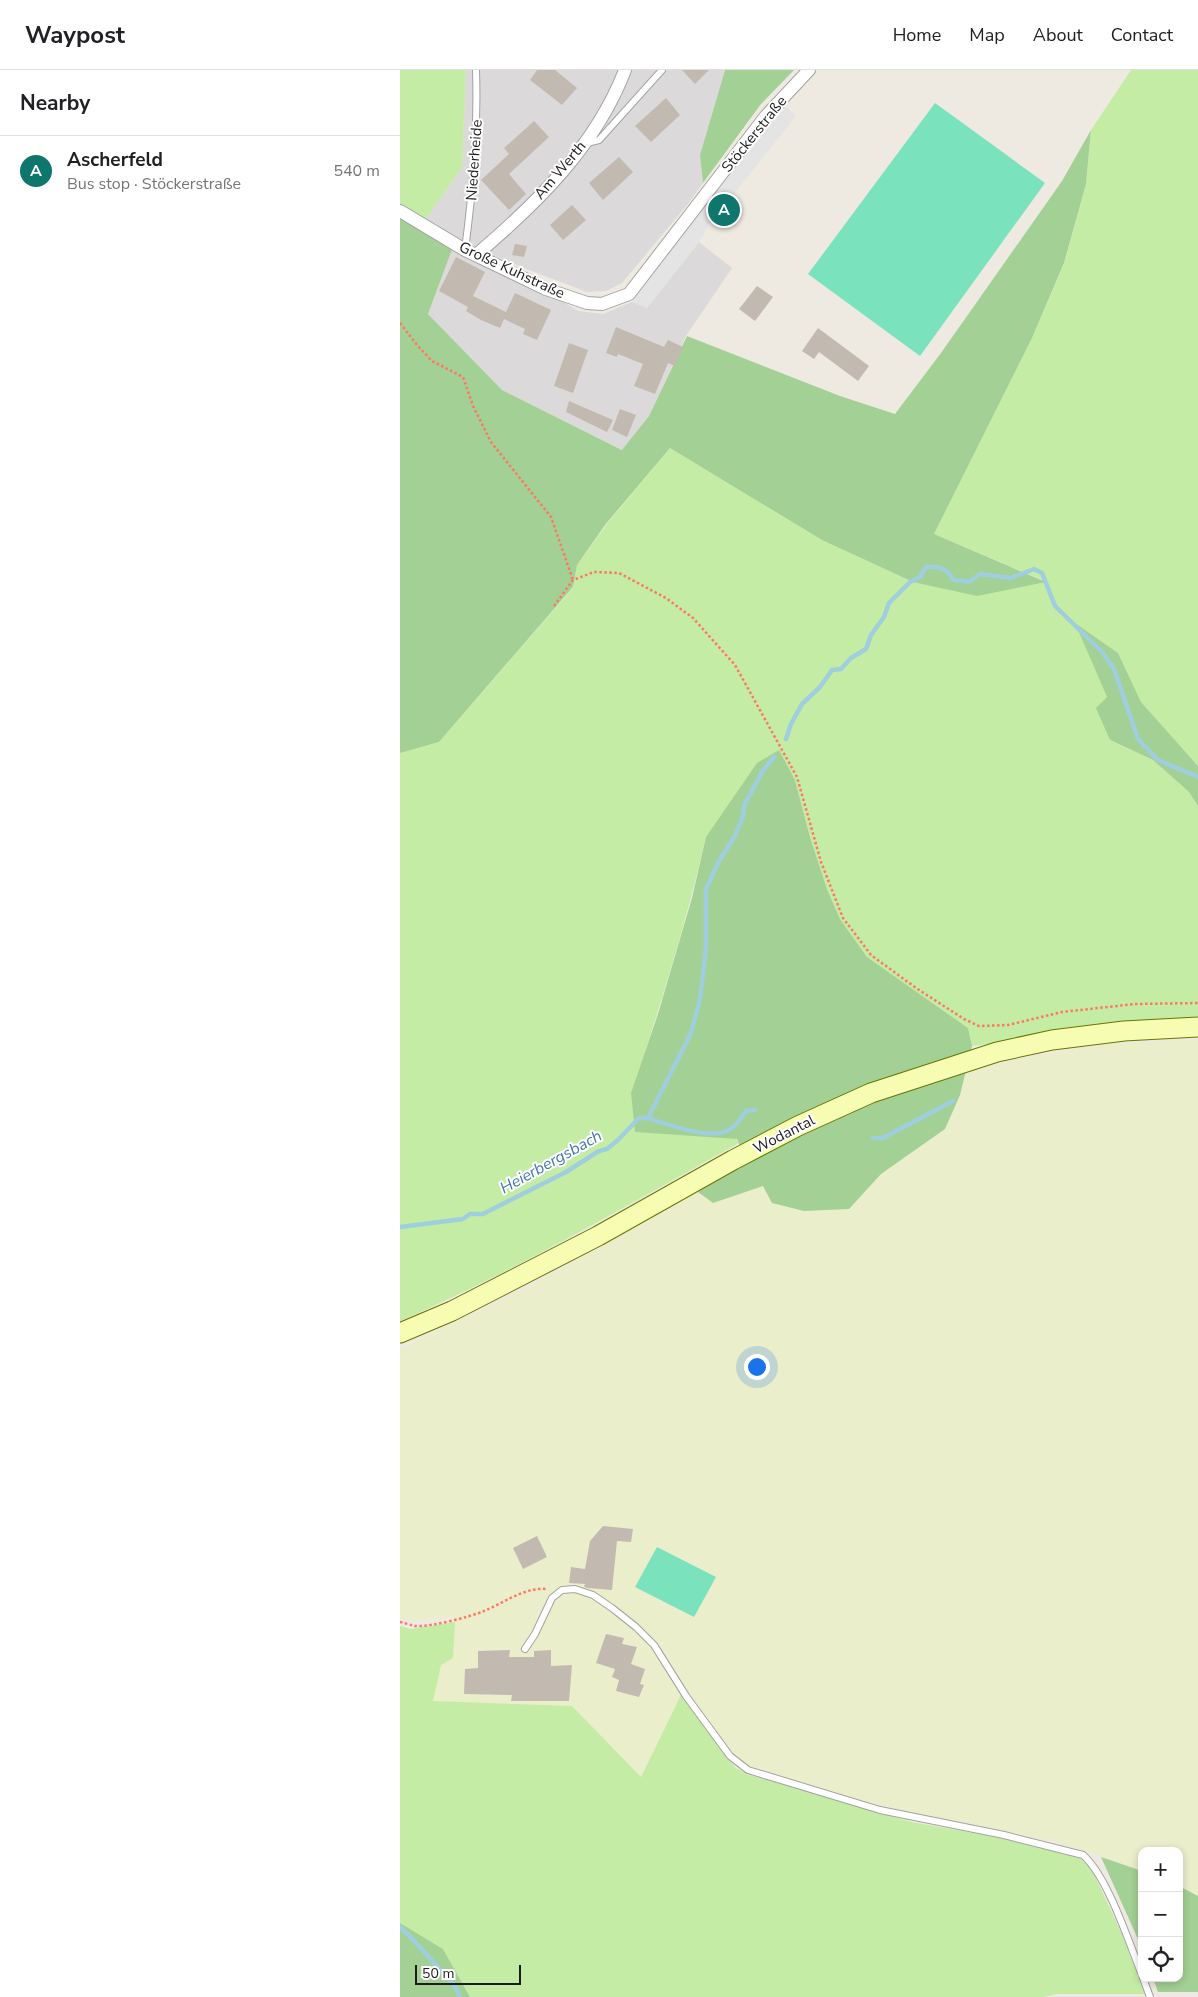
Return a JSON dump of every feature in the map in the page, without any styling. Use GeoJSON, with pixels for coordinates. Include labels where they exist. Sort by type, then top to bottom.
{"type":"FeatureCollection","features":[{"type":"Feature","properties":{"kind":"main road","name":"Wodantal"},"geometry":{"type":"LineString","coordinates":[[400,1333],[452,1310],[598,1236],[733,1160],[798,1126],[871,1093],[997,1052],[1052,1040],[1124,1031],[1198,1027]]}},
{"type":"Feature","properties":{"kind":"street","name":"Am Werth"},"geometry":{"type":"LineString","coordinates":[[470,252],[505,230],[543,193],[583,144],[600,118],[625,70]]}},
{"type":"Feature","properties":{"kind":"street","name":"Stöckerstraße"},"geometry":{"type":"LineString","coordinates":[[629,294],[766,116],[809,70]]}},
{"type":"Feature","properties":{"kind":"street","name":"Große Kuhstraße"},"geometry":{"type":"LineString","coordinates":[[400,211],[470,252],[546,289],[587,303],[602,304],[629,294]]}},
{"type":"Feature","properties":{"kind":"lane","name":"Niederheide"},"geometry":{"type":"LineString","coordinates":[[470,252],[478,119],[476,70]]}},
{"type":"Feature","properties":{"kind":"lane"},"geometry":{"type":"LineString","coordinates":[[583,144],[599,140],[662,70]]}},
{"type":"Feature","properties":{"kind":"lane"},"geometry":{"type":"LineString","coordinates":[[525,1649],[535,1634],[552,1598],[562,1590],[575,1589],[593,1596],[636,1627],[654,1645],[686,1696],[730,1756],[748,1770],[880,1810],[1004,1835],[1083,1855],[1090,1861],[1098,1873],[1124,1929],[1138,1966]]}},
{"type":"Feature","properties":{"kind":"lane"},"geometry":{"type":"LineString","coordinates":[[1144,1982],[1150,1997]]}},
{"type":"Feature","properties":{"kind":"path"},"geometry":{"type":"LineString","coordinates":[[400,323],[432,361],[463,377],[473,406],[491,442],[551,517],[573,580]]}},
{"type":"Feature","properties":{"kind":"path"},"geometry":{"type":"LineString","coordinates":[[554,606],[573,580],[594,572],[619,573],[666,598],[693,618],[735,665],[797,777],[821,862],[843,918],[871,955],[916,988],[964,1019],[979,1026],[1008,1025],[1062,1012],[1134,1004],[1198,1003]]}},
{"type":"Feature","properties":{"kind":"path"},"geometry":{"type":"LineString","coordinates":[[400,1622],[416,1626],[456,1619],[484,1611],[514,1596],[539,1588],[562,1590]]}},
{"type":"Feature","properties":{"kind":"shaded area"},"geometry":{"type":"Polygon","coordinates":[[[466,70],[725,70],[700,155],[703,183],[622,283],[606,291],[587,292],[469,247],[425,220],[462,167],[466,70]]]}},
{"type":"Feature","properties":{"kind":"shaded area"},"geometry":{"type":"Polygon","coordinates":[[[785,105],[796,116],[706,229],[699,242],[647,308],[632,302],[752,143],[785,105]]]}},
{"type":"Feature","properties":{"kind":"shaded area"},"geometry":{"type":"Polygon","coordinates":[[[699,242],[732,268],[686,336],[649,416],[623,450],[502,390],[428,314],[453,247],[558,299],[578,311],[603,314],[632,302],[647,308],[699,242]]]}},
{"type":"Feature","properties":{"kind":"green space"},"geometry":{"type":"Polygon","coordinates":[[[400,70],[466,70],[462,167],[425,220],[400,207],[400,70]]]}},
{"type":"Feature","properties":{"kind":"green space"},"geometry":{"type":"Polygon","coordinates":[[[725,70],[794,70],[761,104],[703,183],[700,155],[725,70]]]}},
{"type":"Feature","properties":{"kind":"green space"},"geometry":{"type":"Polygon","coordinates":[[[1131,70],[1198,70],[1198,766],[1141,702],[1118,653],[1076,624],[1107,697],[1109,740],[1153,760],[1189,792],[1198,806],[1198,1023],[1076,1027],[972,1046],[968,1028],[867,957],[840,919],[827,889],[810,837],[795,780],[706,837],[672,965],[632,1091],[736,1139],[739,1143],[529,1259],[400,1321],[400,753],[439,742],[573,588],[577,565],[606,525],[670,448],[822,540],[913,582],[1045,581],[934,534],[1032,338],[1064,264],[1086,184],[1091,130],[1131,70]]]}},
{"type":"Feature","properties":{"kind":"green space"},"geometry":{"type":"Polygon","coordinates":[[[935,103],[1045,183],[920,356],[808,274],[935,103]]]}},
{"type":"Feature","properties":{"kind":"green space"},"geometry":{"type":"Polygon","coordinates":[[[1091,130],[1086,184],[1064,263],[1032,338],[934,534],[1046,582],[977,596],[913,582],[822,540],[670,448],[605,525],[577,565],[573,587],[439,742],[400,753],[400,214],[453,247],[428,314],[502,390],[622,450],[649,416],[687,336],[840,396],[895,414],[941,353],[1062,181],[1091,130]]]}},
{"type":"Feature","properties":{"kind":"green space"},"geometry":{"type":"Polygon","coordinates":[[[1075,623],[1118,653],[1141,702],[1198,766],[1198,806],[1189,792],[1153,760],[1110,740],[1096,708],[1107,697],[1075,623]]]}},
{"type":"Feature","properties":{"kind":"green space"},"geometry":{"type":"Polygon","coordinates":[[[779,750],[795,780],[810,837],[827,889],[840,919],[867,957],[968,1028],[972,1046],[960,1095],[945,1129],[881,1174],[849,1209],[804,1211],[772,1203],[763,1186],[713,1203],[698,1192],[746,1161],[737,1139],[635,1132],[631,1093],[658,1014],[692,898],[706,837],[757,763],[779,750]]]}},
{"type":"Feature","properties":{"kind":"green space"},"geometry":{"type":"Polygon","coordinates":[[[1198,1040],[1198,1896],[1183,1888],[1183,1847],[1138,1847],[1138,1870],[1059,1842],[876,1806],[816,1786],[771,1774],[743,1763],[730,1749],[686,1689],[681,1695],[641,1777],[572,1706],[433,1701],[441,1665],[453,1658],[455,1622],[454,1617],[415,1621],[400,1618],[400,1349],[534,1284],[697,1192],[714,1202],[763,1186],[849,1209],[881,1174],[945,1129],[960,1095],[966,1071],[1029,1057],[1108,1044],[1198,1040]]]}},
{"type":"Feature","properties":{"kind":"green space"},"geometry":{"type":"Polygon","coordinates":[[[657,1547],[716,1577],[694,1617],[635,1587],[657,1547]]]}},
{"type":"Feature","properties":{"kind":"green space"},"geometry":{"type":"Polygon","coordinates":[[[455,1622],[453,1658],[441,1665],[433,1701],[572,1706],[641,1777],[681,1695],[729,1760],[736,1768],[747,1774],[911,1822],[1002,1838],[1082,1859],[1092,1870],[1121,1932],[1138,1976],[1138,1982],[1140,1982],[1145,1994],[1058,1994],[1043,1997],[470,1997],[443,1949],[400,1923],[400,1626],[411,1629],[455,1622]]]}},
{"type":"Feature","properties":{"kind":"green space"},"geometry":{"type":"Polygon","coordinates":[[[1101,1857],[1138,1870],[1138,1939],[1101,1857]]]}},
{"type":"Feature","properties":{"kind":"green space"},"geometry":{"type":"Polygon","coordinates":[[[1183,1888],[1198,1896],[1198,1992],[1158,1992],[1154,1982],[1183,1982],[1183,1888]]]}},
{"type":"Feature","properties":{"kind":"green space"},"geometry":{"type":"Polygon","coordinates":[[[400,1923],[443,1949],[470,1997],[400,1997],[400,1923]]]}},
{"type":"Feature","properties":{"kind":"building"},"geometry":{"type":"Polygon","coordinates":[[[537,70],[555,70],[577,88],[562,105],[530,80],[537,70]]]}},
{"type":"Feature","properties":{"kind":"building"},"geometry":{"type":"Polygon","coordinates":[[[682,70],[709,70],[695,84],[682,70]]]}},
{"type":"Feature","properties":{"kind":"building"},"geometry":{"type":"Polygon","coordinates":[[[666,98],[680,115],[651,142],[635,126],[666,98]]]}},
{"type":"Feature","properties":{"kind":"building"},"geometry":{"type":"Polygon","coordinates":[[[534,121],[549,137],[509,174],[526,194],[509,210],[481,180],[509,154],[504,148],[534,121]]]}},
{"type":"Feature","properties":{"kind":"building"},"geometry":{"type":"Polygon","coordinates":[[[619,157],[633,172],[603,200],[589,183],[619,157]]]}},
{"type":"Feature","properties":{"kind":"building"},"geometry":{"type":"Polygon","coordinates":[[[572,205],[586,220],[563,240],[550,225],[572,205]]]}},
{"type":"Feature","properties":{"kind":"building"},"geometry":{"type":"Polygon","coordinates":[[[515,244],[527,246],[524,257],[512,255],[515,244]]]}},
{"type":"Feature","properties":{"kind":"building"},"geometry":{"type":"Polygon","coordinates":[[[456,257],[485,272],[473,296],[506,312],[515,293],[551,310],[537,340],[523,334],[525,329],[504,319],[500,328],[481,320],[466,311],[468,307],[439,291],[456,257]]]}},
{"type":"Feature","properties":{"kind":"building"},"geometry":{"type":"Polygon","coordinates":[[[757,286],[773,297],[755,321],[739,309],[757,286]]]}},
{"type":"Feature","properties":{"kind":"building"},"geometry":{"type":"Polygon","coordinates":[[[616,327],[664,347],[668,340],[683,347],[675,366],[668,363],[655,394],[634,386],[643,364],[618,354],[617,357],[606,353],[616,327]]]}},
{"type":"Feature","properties":{"kind":"building"},"geometry":{"type":"Polygon","coordinates":[[[818,328],[869,366],[858,381],[819,352],[814,359],[802,351],[818,328]]]}},
{"type":"Feature","properties":{"kind":"building"},"geometry":{"type":"Polygon","coordinates":[[[569,343],[588,350],[573,393],[554,386],[569,343]]]}},
{"type":"Feature","properties":{"kind":"building"},"geometry":{"type":"Polygon","coordinates":[[[569,401],[613,420],[607,432],[566,412],[569,401]]]}},
{"type":"Feature","properties":{"kind":"building"},"geometry":{"type":"Polygon","coordinates":[[[620,409],[636,415],[627,437],[612,430],[620,409]]]}},
{"type":"Feature","properties":{"kind":"building"},"geometry":{"type":"Polygon","coordinates":[[[603,1526],[633,1529],[631,1542],[617,1541],[612,1590],[588,1588],[584,1587],[585,1584],[569,1583],[571,1567],[585,1569],[590,1541],[603,1526]]]}},
{"type":"Feature","properties":{"kind":"building"},"geometry":{"type":"Polygon","coordinates":[[[537,1536],[547,1557],[523,1569],[513,1548],[537,1536]]]}},
{"type":"Feature","properties":{"kind":"building"},"geometry":{"type":"Polygon","coordinates":[[[606,1634],[624,1638],[622,1644],[637,1647],[631,1664],[645,1669],[640,1684],[644,1685],[639,1697],[616,1691],[619,1680],[612,1677],[615,1669],[596,1663],[606,1634]]]}},
{"type":"Feature","properties":{"kind":"building"},"geometry":{"type":"Polygon","coordinates":[[[510,1650],[509,1657],[534,1657],[534,1651],[551,1650],[551,1666],[572,1665],[569,1701],[511,1701],[512,1695],[464,1694],[465,1669],[478,1668],[478,1651],[510,1650]]]}},
{"type":"Feature","properties":{"kind":"waterway","name":"Heierbergsbach"},"geometry":{"type":"LineString","coordinates":[[786,739],[791,724],[802,704],[820,687],[832,670],[841,669],[851,658],[866,649],[871,635],[884,617],[889,603],[910,582],[920,577],[926,567],[942,569],[954,580],[969,582],[980,574],[1011,578],[1034,569],[1042,573],[1055,606],[1102,652],[1114,669],[1138,739],[1158,760],[1198,777]]}},
{"type":"Feature","properties":{"kind":"waterway","name":"Heierbergsbach"},"geometry":{"type":"LineString","coordinates":[[400,1227],[463,1219],[470,1214],[483,1214],[566,1172],[599,1151],[607,1149],[639,1118],[648,1118],[691,1033],[700,999],[706,948],[706,889],[719,861],[735,836],[743,816],[744,806],[762,772],[774,757]]}},
{"type":"Feature","properties":{"kind":"waterway"},"geometry":{"type":"LineString","coordinates":[[873,1138],[883,1138],[953,1101]]}},
{"type":"Feature","properties":{"kind":"waterway"},"geometry":{"type":"LineString","coordinates":[[648,1118],[686,1130],[717,1133],[724,1132],[734,1126],[746,1111],[755,1110]]}},
{"type":"Feature","properties":{"kind":"waterway"},"geometry":{"type":"LineString","coordinates":[[400,1927],[450,1980],[460,1997]]}},
{"type":"Feature","properties":{"kind":"place","name":"Ascherfeld"},"geometry":{"type":"Point","coordinates":[724,210]}}]}
